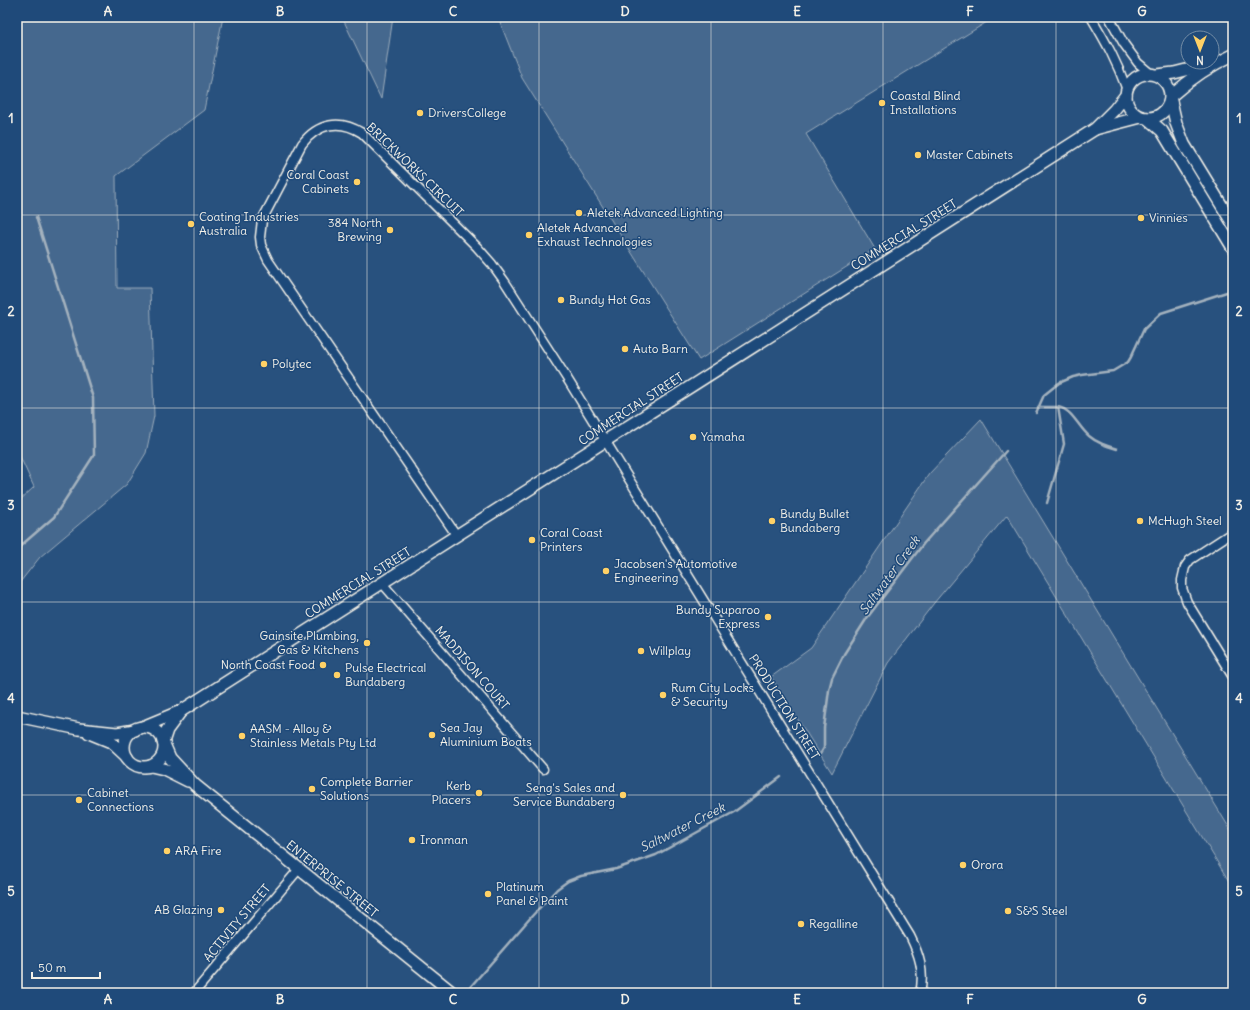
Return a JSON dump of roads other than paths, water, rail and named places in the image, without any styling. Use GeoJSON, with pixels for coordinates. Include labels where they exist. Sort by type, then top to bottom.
{"type":"FeatureCollection","features":[{"type":"Feature","properties":{"kind":"street"},"geometry":{"type":"LineString","coordinates":[[1091,17],[1111,50],[1119,67],[1126,92],[1126,102],[1134,114],[1144,118],[1162,131],[1233,248]]}},
{"type":"Feature","properties":{"kind":"street"},"geometry":{"type":"LineString","coordinates":[[1108,17],[1124,44],[1138,63],[1154,74],[1163,78],[1167,84],[1170,90],[1176,123],[1184,144],[1233,224]]}},
{"type":"Feature","properties":{"kind":"street"},"geometry":{"type":"LineString","coordinates":[[1220,61],[1233,54]]}},
{"type":"Feature","properties":{"kind":"street"},"geometry":{"type":"LineString","coordinates":[[1126,92],[1130,83],[1136,77],[1143,74],[1174,73],[1186,70]]}},
{"type":"Feature","properties":{"kind":"street"},"geometry":{"type":"LineString","coordinates":[[1144,118],[1154,118],[1161,115],[1166,109],[1171,98],[1182,86],[1206,70]]}},
{"type":"Feature","properties":{"kind":"street","name":"COMMERCIAL STREET"},"geometry":{"type":"LineString","coordinates":[[137,729],[181,711],[1095,129],[1114,110],[1126,92]]}},
{"type":"Feature","properties":{"kind":"street","name":"COMMERCIAL STREET"},"geometry":{"type":"LineString","coordinates":[[1095,129],[1144,118]]}},
{"type":"Feature","properties":{"kind":"street","name":"BRICKWORKS CIRCUIT"},"geometry":{"type":"LineString","coordinates":[[458,536],[268,260],[261,245],[260,228],[264,214],[302,144],[314,132],[331,125],[339,125],[348,126],[362,133],[477,247],[505,282],[605,441]]}},
{"type":"Feature","properties":{"kind":"street","name":"PRODUCTION STREET"},"geometry":{"type":"LineString","coordinates":[[605,441],[910,936],[921,961],[922,972],[920,993]]}},
{"type":"Feature","properties":{"kind":"street"},"geometry":{"type":"LineString","coordinates":[[1233,532],[1190,560],[1185,567],[1182,580],[1182,588],[1187,602],[1233,677]]}},
{"type":"Feature","properties":{"kind":"street","name":"MADDISON COURT"},"geometry":{"type":"LineString","coordinates":[[382,584],[543,769]]}},
{"type":"Feature","properties":{"kind":"street","name":"COMMERCIAL STREET"},"geometry":{"type":"LineString","coordinates":[[163,743],[167,730],[181,711]]}},
{"type":"Feature","properties":{"kind":"street"},"geometry":{"type":"LineString","coordinates":[[17,716],[79,729],[117,733],[150,728],[154,730],[161,738],[164,751],[157,762],[151,766],[138,766],[132,763],[111,742],[79,729]]}},
{"type":"Feature","properties":{"kind":"street"},"geometry":{"type":"LineString","coordinates":[[127,758],[125,744],[127,738],[137,729]]}},
{"type":"Feature","properties":{"kind":"street","name":"ENTERPRISE STREET"},"geometry":{"type":"LineString","coordinates":[[163,743],[170,758],[195,785],[449,990]]}},
{"type":"Feature","properties":{"kind":"street","name":"ENTERPRISE STREET"},"geometry":{"type":"LineString","coordinates":[[151,766],[164,769],[195,785]]}},
{"type":"Feature","properties":{"kind":"street","name":"ACTIVITY STREET"},"geometry":{"type":"LineString","coordinates":[[194,993],[299,869]]}},
{"type":"Feature","properties":{"kind":"waterway"},"geometry":{"type":"LineString","coordinates":[[17,549],[54,517],[94,455],[93,398],[36,217]]}},
{"type":"Feature","properties":{"kind":"waterway","name":"Saltwater Creek"},"geometry":{"type":"LineString","coordinates":[[1036,413],[1044,395],[1059,383],[1073,377],[1113,371],[1128,362],[1144,329],[1161,313],[1233,290]]}},
{"type":"Feature","properties":{"kind":"waterway"},"geometry":{"type":"LineString","coordinates":[[1038,407],[1058,407],[1064,444],[1047,503]]}},
{"type":"Feature","properties":{"kind":"waterway"},"geometry":{"type":"LineString","coordinates":[[1058,407],[1072,415],[1085,432],[1092,438],[1102,444],[1117,449]]}},
{"type":"Feature","properties":{"kind":"waterway","name":"Saltwater Creek"},"geometry":{"type":"LineString","coordinates":[[821,753],[824,748],[824,728],[829,690],[832,678],[844,654],[867,618],[924,543],[1006,451]]}},
{"type":"Feature","properties":{"kind":"waterway","name":"Saltwater Creek"},"geometry":{"type":"LineString","coordinates":[[465,993],[532,916],[557,889],[568,881],[581,876],[616,869],[656,855],[734,812],[781,777]]}},
{"type":"Feature","properties":{"kind":"place","name":"Coastal Blind Installations"},"geometry":{"type":"Point","coordinates":[882,103]}},
{"type":"Feature","properties":{"kind":"place","name":"DriversCollege"},"geometry":{"type":"Point","coordinates":[420,113]}},
{"type":"Feature","properties":{"kind":"place","name":"Master Cabinets"},"geometry":{"type":"Point","coordinates":[918,155]}},
{"type":"Feature","properties":{"kind":"place","name":"Coral Coast Cabinets"},"geometry":{"type":"Point","coordinates":[357,182]}},
{"type":"Feature","properties":{"kind":"place","name":"Aletek Advanced Lighting"},"geometry":{"type":"Point","coordinates":[579,213]}},
{"type":"Feature","properties":{"kind":"place","name":"Vinnies"},"geometry":{"type":"Point","coordinates":[1141,218]}},
{"type":"Feature","properties":{"kind":"place","name":"Coating Industries Australia"},"geometry":{"type":"Point","coordinates":[191,224]}},
{"type":"Feature","properties":{"kind":"place","name":"384 North Brewing"},"geometry":{"type":"Point","coordinates":[390,230]}},
{"type":"Feature","properties":{"kind":"place","name":"Aletek Advanced Exhaust Technologies"},"geometry":{"type":"Point","coordinates":[529,235]}},
{"type":"Feature","properties":{"kind":"place","name":"Bundy Hot Gas"},"geometry":{"type":"Point","coordinates":[561,300]}},
{"type":"Feature","properties":{"kind":"place","name":"Auto Barn"},"geometry":{"type":"Point","coordinates":[625,349]}},
{"type":"Feature","properties":{"kind":"place","name":"Polytec"},"geometry":{"type":"Point","coordinates":[264,364]}},
{"type":"Feature","properties":{"kind":"place","name":"Yamaha"},"geometry":{"type":"Point","coordinates":[693,437]}},
{"type":"Feature","properties":{"kind":"place","name":"Bundy Bullet Bundaberg"},"geometry":{"type":"Point","coordinates":[772,521]}},
{"type":"Feature","properties":{"kind":"place","name":"McHugh Steel"},"geometry":{"type":"Point","coordinates":[1140,521]}},
{"type":"Feature","properties":{"kind":"place","name":"Coral Coast Printers"},"geometry":{"type":"Point","coordinates":[532,540]}},
{"type":"Feature","properties":{"kind":"place","name":"Jacobsen's Automotive Engineering"},"geometry":{"type":"Point","coordinates":[606,571]}},
{"type":"Feature","properties":{"kind":"place","name":"Bundy Suparoo Express"},"geometry":{"type":"Point","coordinates":[768,617]}},
{"type":"Feature","properties":{"kind":"place","name":"Gainsite Plumbing, Gas & Kitchens"},"geometry":{"type":"Point","coordinates":[367,643]}},
{"type":"Feature","properties":{"kind":"place","name":"Willplay"},"geometry":{"type":"Point","coordinates":[641,651]}},
{"type":"Feature","properties":{"kind":"place","name":"North Coast Food"},"geometry":{"type":"Point","coordinates":[323,665]}},
{"type":"Feature","properties":{"kind":"place","name":"Pulse Electrical Bundaberg"},"geometry":{"type":"Point","coordinates":[337,675]}},
{"type":"Feature","properties":{"kind":"place","name":"Rum City Locks & Security"},"geometry":{"type":"Point","coordinates":[663,695]}},
{"type":"Feature","properties":{"kind":"place","name":"Sea Jay Aluminium Boats"},"geometry":{"type":"Point","coordinates":[432,735]}},
{"type":"Feature","properties":{"kind":"place","name":"AASM - Alloy & Stainless Metals Pty Ltd"},"geometry":{"type":"Point","coordinates":[242,736]}},
{"type":"Feature","properties":{"kind":"place","name":"Complete Barrier Solutions"},"geometry":{"type":"Point","coordinates":[312,789]}},
{"type":"Feature","properties":{"kind":"place","name":"Kerb Placers"},"geometry":{"type":"Point","coordinates":[479,793]}},
{"type":"Feature","properties":{"kind":"place","name":"Seng's Sales and Service Bundaberg"},"geometry":{"type":"Point","coordinates":[623,795]}},
{"type":"Feature","properties":{"kind":"place","name":"Cabinet Connections"},"geometry":{"type":"Point","coordinates":[79,800]}},
{"type":"Feature","properties":{"kind":"place","name":"Ironman"},"geometry":{"type":"Point","coordinates":[412,840]}},
{"type":"Feature","properties":{"kind":"place","name":"ARA Fire"},"geometry":{"type":"Point","coordinates":[167,851]}},
{"type":"Feature","properties":{"kind":"place","name":"Orora"},"geometry":{"type":"Point","coordinates":[963,865]}},
{"type":"Feature","properties":{"kind":"place","name":"Platinum Panel & Paint"},"geometry":{"type":"Point","coordinates":[488,894]}},
{"type":"Feature","properties":{"kind":"place","name":"AB Glazing"},"geometry":{"type":"Point","coordinates":[221,910]}},
{"type":"Feature","properties":{"kind":"place","name":"S&S Steel"},"geometry":{"type":"Point","coordinates":[1008,911]}},
{"type":"Feature","properties":{"kind":"place","name":"Regalline"},"geometry":{"type":"Point","coordinates":[801,924]}}]}
